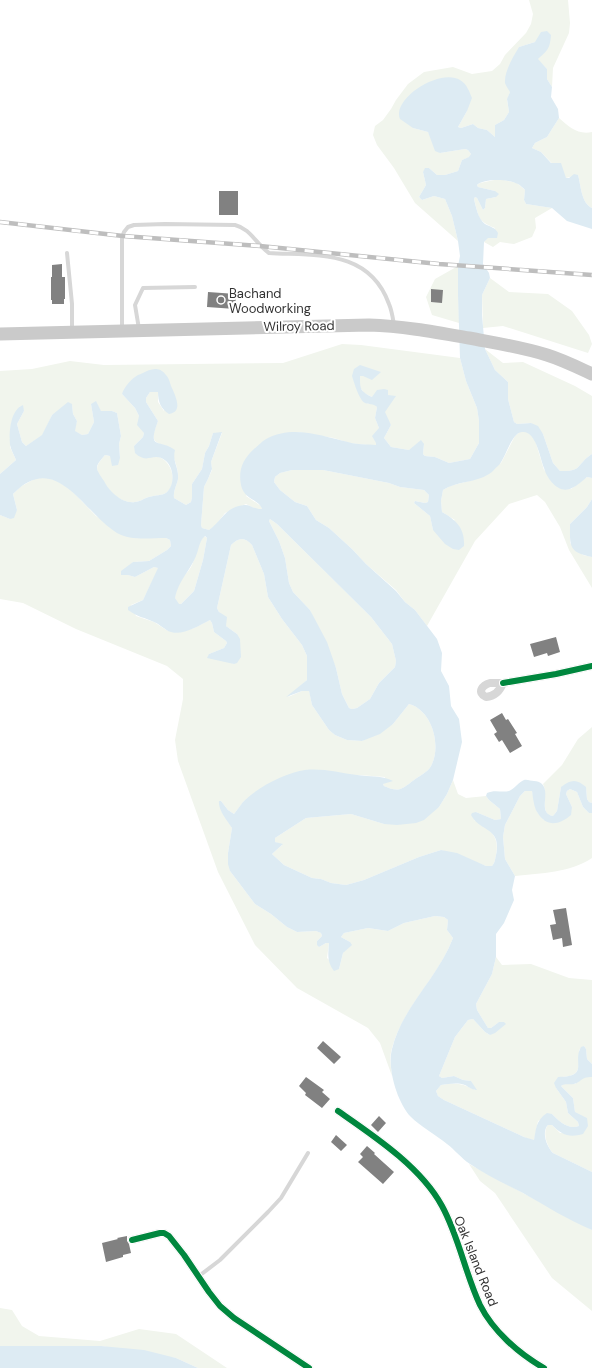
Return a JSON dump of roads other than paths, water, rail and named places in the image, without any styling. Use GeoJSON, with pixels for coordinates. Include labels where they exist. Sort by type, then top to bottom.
{"type":"FeatureCollection","features":[{"type":"Feature","properties":{"kind":"main road","name":"Wilroy Road"},"geometry":{"type":"LineString","coordinates":[[0,334],[122,332],[368,324],[421,329],[496,343],[546,355],[592,374]]}},
{"type":"Feature","properties":{"kind":"street"},"geometry":{"type":"LineString","coordinates":[[504,683],[592,666]]}},
{"type":"Feature","properties":{"kind":"street","name":"Oak Island Road"},"geometry":{"type":"LineString","coordinates":[[338,1111],[371,1134],[407,1164],[428,1185],[443,1207],[476,1294],[488,1319],[520,1351],[544,1368]]}},
{"type":"Feature","properties":{"kind":"street"},"geometry":{"type":"LineString","coordinates":[[132,1240],[160,1233],[164,1233],[169,1236],[216,1302],[234,1318],[309,1368]]}},
{"type":"Feature","properties":{"kind":"lane"},"geometry":{"type":"LineString","coordinates":[[122,332],[122,238],[124,232],[128,227],[134,225],[165,224],[235,224],[250,232],[261,247],[268,253],[327,256],[351,262],[362,268],[374,279],[384,292],[394,326]]}},
{"type":"Feature","properties":{"kind":"lane"},"geometry":{"type":"LineString","coordinates":[[67,253],[72,304],[72,333]]}},
{"type":"Feature","properties":{"kind":"lane"},"geometry":{"type":"LineString","coordinates":[[139,331],[135,305],[143,288],[195,287]]}},
{"type":"Feature","properties":{"kind":"lane"},"geometry":{"type":"LineString","coordinates":[[198,1277],[220,1260],[281,1198],[308,1153]]}},
{"type":"Feature","properties":{"kind":"railway"},"geometry":{"type":"LineString","coordinates":[[0,222],[123,236],[260,246],[439,264],[592,275]]}},
{"type":"Feature","properties":{"kind":"place","name":"Bachand Woodworking"},"geometry":{"type":"Point","coordinates":[221,300]}}]}
